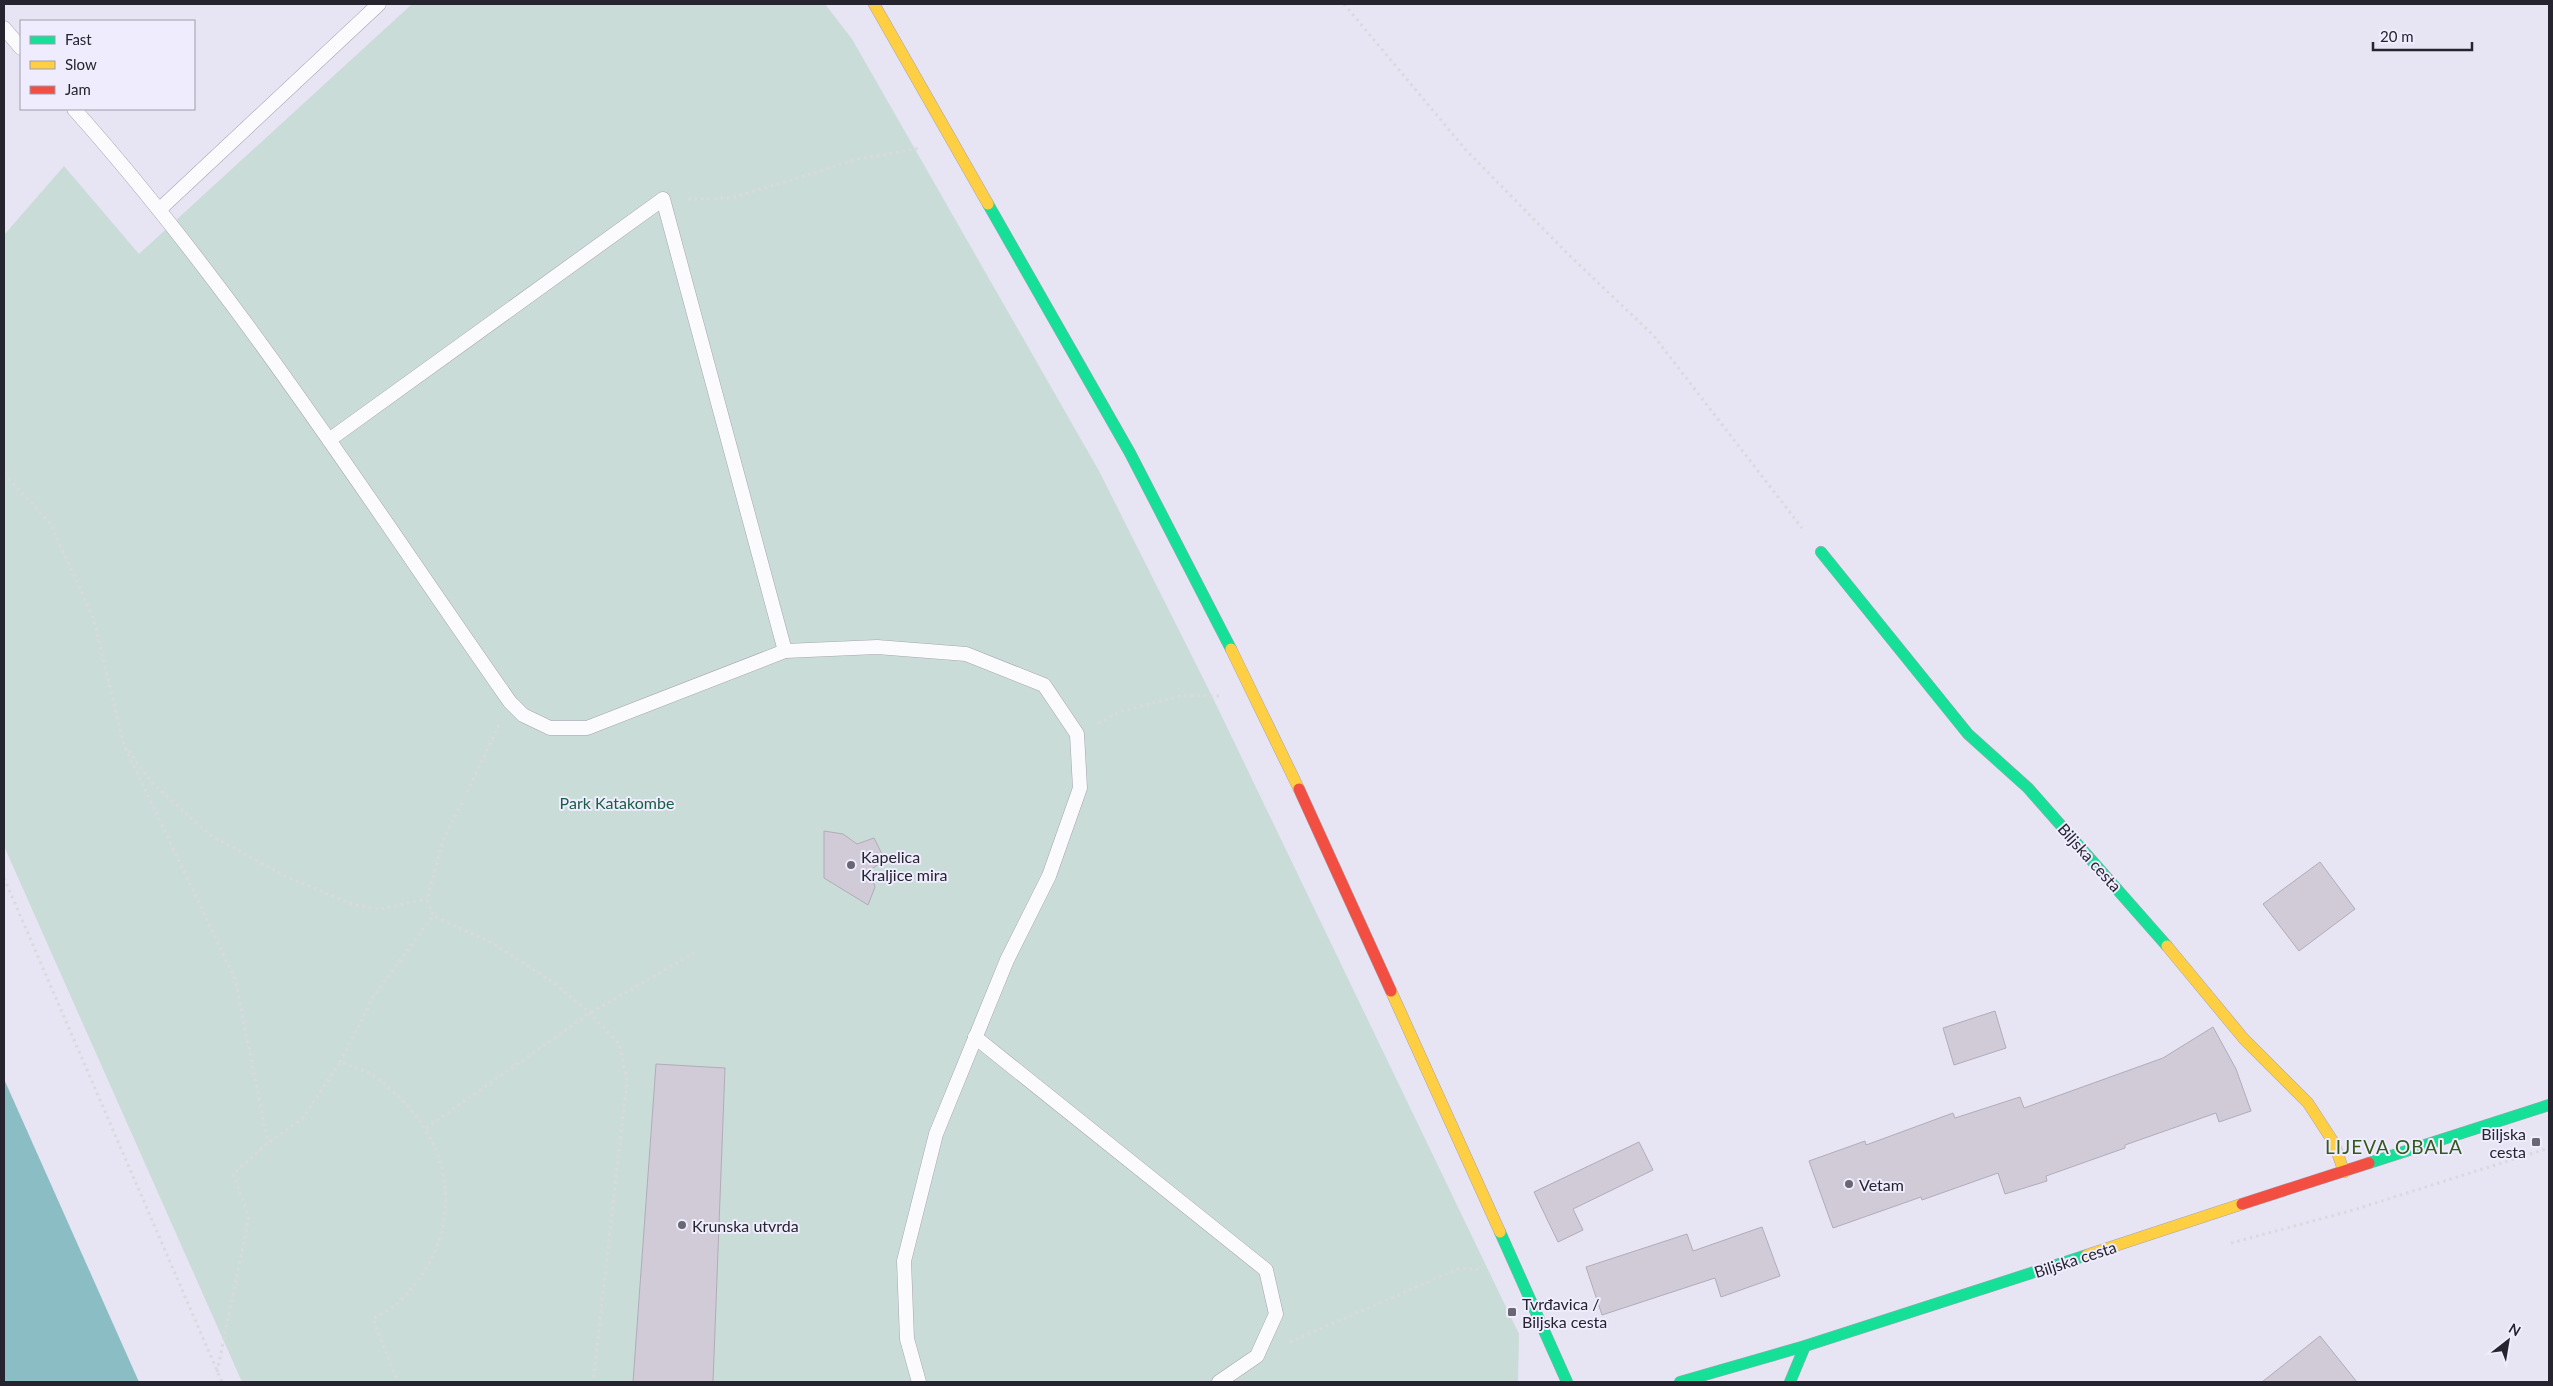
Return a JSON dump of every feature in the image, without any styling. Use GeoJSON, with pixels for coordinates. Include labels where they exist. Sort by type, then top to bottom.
{"type":"FeatureCollection","features":[{"type":"Feature","properties":{"kind":"street"},"geometry":{"type":"LineString","coordinates":[[874,4],[954,141],[1130,453],[1256,697],[1426,1066],[1567,1382]]}},
{"type":"Feature","properties":{"kind":"street","name":"Biljska cesta"},"geometry":{"type":"LineString","coordinates":[[1821,552],[1968,734],[2028,788],[2123,894],[2244,1039],[2308,1103],[2334,1143],[2344,1172]]}},
{"type":"Feature","properties":{"kind":"street","name":"Biljska cesta"},"geometry":{"type":"LineString","coordinates":[[1680,1382],[1805,1346],[2549,1105]]}},
{"type":"Feature","properties":{"kind":"street"},"geometry":{"type":"LineString","coordinates":[[1790,1382],[1800,1364],[1805,1346]]}},
{"type":"Feature","properties":{"kind":"lane"},"geometry":{"type":"LineString","coordinates":[[160,209],[379,4]]}},
{"type":"Feature","properties":{"kind":"lane"},"geometry":{"type":"LineString","coordinates":[[4,28],[20,47]]}},
{"type":"Feature","properties":{"kind":"lane"},"geometry":{"type":"LineString","coordinates":[[75,110],[160,209],[329,440],[510,702],[523,715],[550,728],[587,728],[785,652],[877,646],[966,654],[1044,685],[1077,734],[1080,788],[1049,876],[1007,960],[936,1134],[904,1261],[907,1339],[918,1382]]}},
{"type":"Feature","properties":{"kind":"lane"},"geometry":{"type":"LineString","coordinates":[[329,440],[663,200],[785,652]]}},
{"type":"Feature","properties":{"kind":"lane"},"geometry":{"type":"LineString","coordinates":[[975,1037],[1266,1270],[1276,1314],[1257,1356],[1218,1382]]}},
{"type":"Feature","properties":{"kind":"path"},"geometry":{"type":"LineString","coordinates":[[1344,4],[1466,150],[1567,253],[1653,335],[1821,552]]}},
{"type":"Feature","properties":{"kind":"path"},"geometry":{"type":"LineString","coordinates":[[663,200],[731,198],[859,159],[954,141]]}},
{"type":"Feature","properties":{"kind":"path"},"geometry":{"type":"LineString","coordinates":[[4,474],[50,523],[93,617],[124,744],[235,979],[268,1143]]}},
{"type":"Feature","properties":{"kind":"path"},"geometry":{"type":"LineString","coordinates":[[1077,734],[1122,711],[1184,695],[1256,697]]}},
{"type":"Feature","properties":{"kind":"path"},"geometry":{"type":"LineString","coordinates":[[467,792],[510,702]]}},
{"type":"Feature","properties":{"kind":"path"},"geometry":{"type":"LineString","coordinates":[[124,744],[152,782],[210,834],[285,876],[354,906],[380,909],[427,899]]}},
{"type":"Feature","properties":{"kind":"path"},"geometry":{"type":"LineString","coordinates":[[462,803],[443,840],[427,899],[433,916],[492,943],[554,983],[590,1013],[619,1044],[627,1080],[593,1382]]}},
{"type":"Feature","properties":{"kind":"path"},"geometry":{"type":"LineString","coordinates":[[4,878],[222,1382]]}},
{"type":"Feature","properties":{"kind":"path"},"geometry":{"type":"LineString","coordinates":[[217,1372],[249,1216],[233,1174],[268,1143],[302,1119],[340,1062],[375,994],[433,916]]}},
{"type":"Feature","properties":{"kind":"path"},"geometry":{"type":"LineString","coordinates":[[426,1128],[590,1013],[694,953]]}},
{"type":"Feature","properties":{"kind":"path"},"geometry":{"type":"LineString","coordinates":[[340,1062],[370,1074],[397,1094],[426,1128],[437,1150],[447,1187],[446,1216],[436,1251],[419,1279],[400,1301],[373,1319],[398,1382]]}},
{"type":"Feature","properties":{"kind":"path"},"geometry":{"type":"LineString","coordinates":[[1257,1356],[1460,1268],[1492,1271],[1522,1279]]}},
{"type":"Feature","properties":{"kind":"green space","name":"Park Katakombe"},"geometry":{"type":"Polygon","coordinates":[[[412,4],[825,4],[852,39],[1099,471],[1212,696],[1519,1334],[1518,1382],[242,1382],[4,846],[4,235],[64,166],[139,254],[412,4]]]}},
{"type":"Feature","properties":{"kind":"shaded area"},"geometry":{"type":"Polygon","coordinates":[[[4,1079],[139,1382],[4,1382],[4,1079]]]}},
{"type":"Feature","properties":{"kind":"building","name":"Kapelica Kraljice mira"},"geometry":{"type":"Polygon","coordinates":[[[824,831],[843,834],[857,844],[874,838],[885,860],[870,870],[875,887],[868,905],[824,878],[824,831]]]}},
{"type":"Feature","properties":{"kind":"building"},"geometry":{"type":"Polygon","coordinates":[[[2320,862],[2355,909],[2299,951],[2263,904],[2320,862]]]}},
{"type":"Feature","properties":{"kind":"building"},"geometry":{"type":"Polygon","coordinates":[[[1995,1011],[2006,1048],[1954,1065],[1943,1028],[1995,1011]]]}},
{"type":"Feature","properties":{"kind":"building"},"geometry":{"type":"Polygon","coordinates":[[[2213,1027],[2236,1069],[2251,1111],[2219,1122],[2216,1113],[2125,1145],[2125,1148],[2046,1176],[2047,1181],[2005,1194],[1998,1173],[1922,1200],[1921,1197],[1833,1228],[1809,1161],[1865,1141],[1866,1145],[1953,1113],[1955,1118],[2020,1097],[2024,1108],[2163,1058],[2213,1027]]]}},
{"type":"Feature","properties":{"kind":"building","name":"Krunska utvrda"},"geometry":{"type":"Polygon","coordinates":[[[656,1064],[725,1068],[713,1382],[633,1382],[656,1064]]]}},
{"type":"Feature","properties":{"kind":"building"},"geometry":{"type":"Polygon","coordinates":[[[1639,1142],[1653,1170],[1573,1209],[1583,1230],[1558,1242],[1534,1192],[1639,1142]]]}},
{"type":"Feature","properties":{"kind":"building"},"geometry":{"type":"Polygon","coordinates":[[[1762,1227],[1780,1276],[1721,1297],[1715,1278],[1602,1315],[1586,1267],[1687,1234],[1693,1251],[1762,1227]]]}},
{"type":"Feature","properties":{"kind":"building"},"geometry":{"type":"Polygon","coordinates":[[[2320,1336],[2357,1382],[2262,1382],[2320,1336]]]}},
{"type":"Feature","properties":{"kind":"traffic: fast"},"geometry":{"type":"LineString","coordinates":[[988,204],[1130,453],[1231,649]]}},
{"type":"Feature","properties":{"kind":"traffic: fast"},"geometry":{"type":"LineString","coordinates":[[1821,552],[1968,734],[2028,788],[2167,946]]}},
{"type":"Feature","properties":{"kind":"traffic: fast"},"geometry":{"type":"LineString","coordinates":[[2369,1163],[2549,1105]]}},
{"type":"Feature","properties":{"kind":"traffic: fast"},"geometry":{"type":"LineString","coordinates":[[1500,1232],[1567,1382]]}},
{"type":"Feature","properties":{"kind":"traffic: fast"},"geometry":{"type":"LineString","coordinates":[[1680,1382],[1805,1346],[2087,1255]]}},
{"type":"Feature","properties":{"kind":"traffic: fast"},"geometry":{"type":"LineString","coordinates":[[1790,1382],[1805,1346]]}},
{"type":"Feature","properties":{"kind":"traffic: slow"},"geometry":{"type":"LineString","coordinates":[[874,4],[988,204]]}},
{"type":"Feature","properties":{"kind":"traffic: slow"},"geometry":{"type":"LineString","coordinates":[[1231,649],[1299,789]]}},
{"type":"Feature","properties":{"kind":"traffic: slow"},"geometry":{"type":"LineString","coordinates":[[2167,946],[2244,1039],[2308,1103],[2334,1143],[2344,1172]]}},
{"type":"Feature","properties":{"kind":"traffic: slow"},"geometry":{"type":"LineString","coordinates":[[1391,991],[1500,1232]]}},
{"type":"Feature","properties":{"kind":"traffic: slow"},"geometry":{"type":"LineString","coordinates":[[2087,1255],[2242,1204]]}},
{"type":"Feature","properties":{"kind":"traffic: jam"},"geometry":{"type":"LineString","coordinates":[[1299,789],[1391,991]]}},
{"type":"Feature","properties":{"kind":"traffic: jam"},"geometry":{"type":"LineString","coordinates":[[2242,1204],[2369,1163]]}},
{"type":"Feature","properties":{"kind":"place","name":"Kapelica Kraljice mira"},"geometry":{"type":"Point","coordinates":[851,865]}},
{"type":"Feature","properties":{"kind":"place","name":"Biljska cesta"},"geometry":{"type":"Point","coordinates":[2536,1142]}},
{"type":"Feature","properties":{"kind":"place","name":"Vetam"},"geometry":{"type":"Point","coordinates":[1849,1184]}},
{"type":"Feature","properties":{"kind":"place","name":"Krunska utvrda"},"geometry":{"type":"Point","coordinates":[682,1225]}},
{"type":"Feature","properties":{"kind":"place","name":"Tvrđavica / Biljska cesta"},"geometry":{"type":"Point","coordinates":[1512,1312]}},
{"type":"Feature","properties":{"kind":"district","name":"LIJEVA OBALA"},"geometry":{"type":"Point","coordinates":[2394,1146]}}]}
